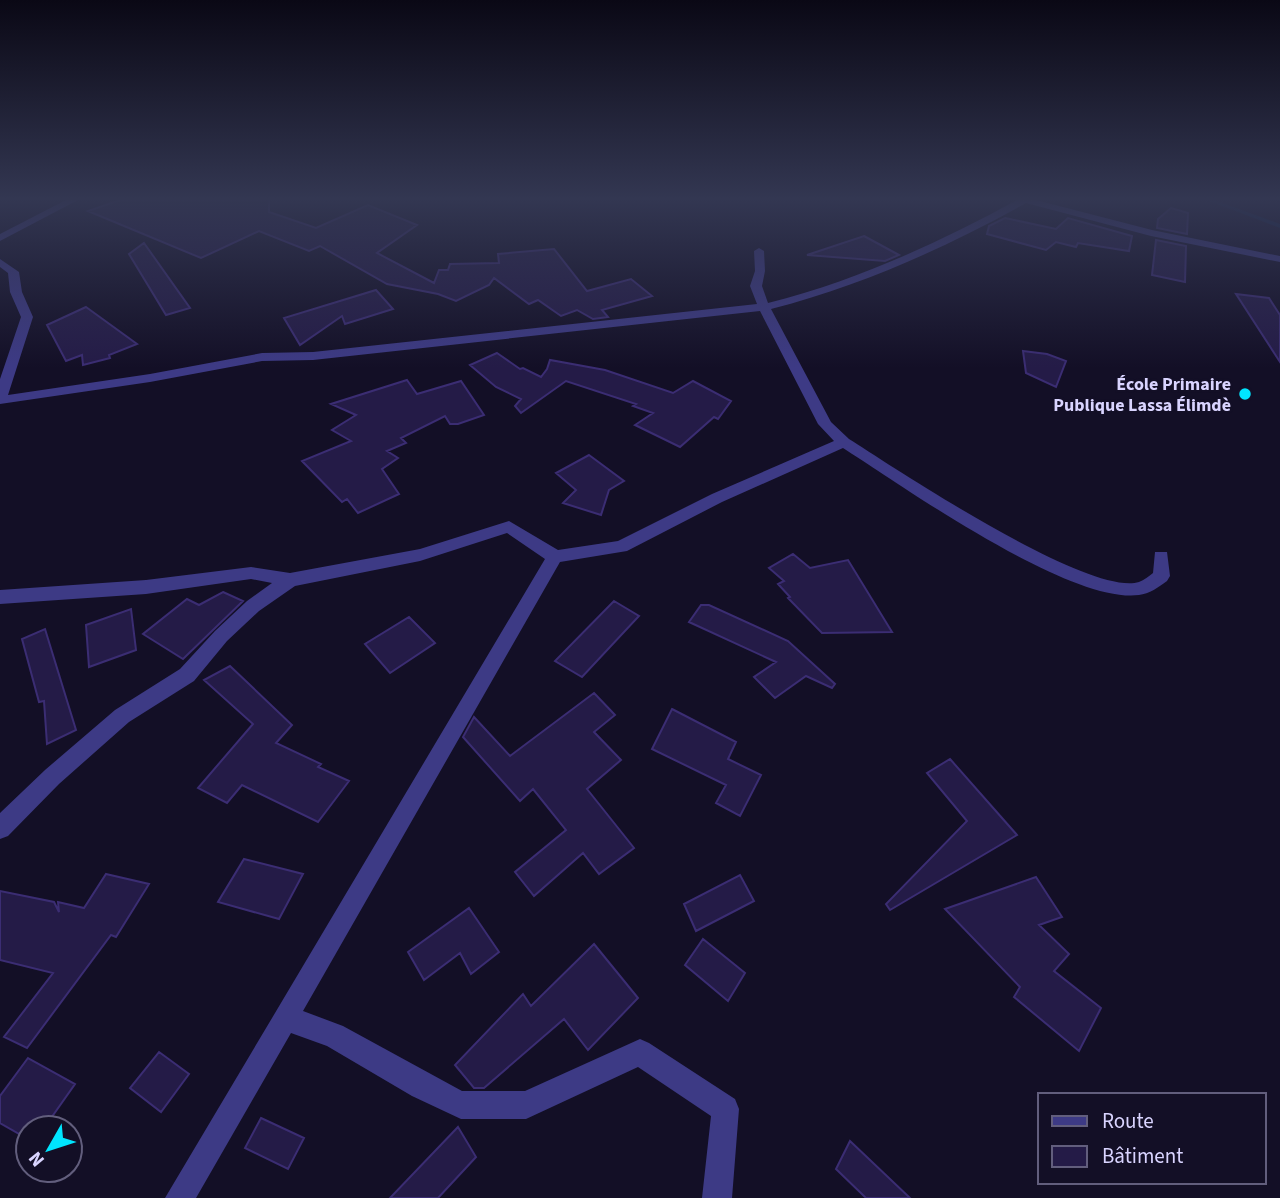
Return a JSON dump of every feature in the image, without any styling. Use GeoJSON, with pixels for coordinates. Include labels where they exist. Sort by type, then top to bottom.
{"type":"FeatureCollection","features":[{"type":"Feature","properties":{"kind":"street"},"geometry":{"type":"LineString","coordinates":[[759,256],[760,271],[756,286],[765,307],[825,424],[844,442],[987,532],[1101,586],[1139,589],[1161,576],[1161,556]]}},
{"type":"Feature","properties":{"kind":"street"},"geometry":{"type":"LineString","coordinates":[[0,262],[13,272],[16,292],[27,317],[0,400],[150,378],[262,357],[313,356],[765,307],[812,296],[909,256]]}},
{"type":"Feature","properties":{"kind":"street"},"geometry":{"type":"LineString","coordinates":[[0,597],[146,587],[251,573],[290,580],[420,555],[509,527],[555,556],[621,547],[717,498],[844,442]]}},
{"type":"Feature","properties":{"kind":"street"},"geometry":{"type":"LineString","coordinates":[[180,1198],[555,556]]}},
{"type":"Feature","properties":{"kind":"street"},"geometry":{"type":"LineString","coordinates":[[0,828],[52,777],[122,716],[187,675],[221,636],[253,606],[290,580]]}},
{"type":"Feature","properties":{"kind":"street"},"geometry":{"type":"LineString","coordinates":[[286,1018],[334,1035],[422,1086],[461,1105],[526,1105],[640,1052],[725,1109],[716,1198]]}},
{"type":"Feature","properties":{"kind":"building"},"geometry":{"type":"Polygon","coordinates":[[[130,256],[153,256],[190,308],[166,315],[130,256]]]}},
{"type":"Feature","properties":{"kind":"building"},"geometry":{"type":"Polygon","coordinates":[[[337,256],[383,256],[434,283],[439,270],[448,270],[450,264],[499,263],[498,256],[559,256],[587,291],[631,279],[652,296],[602,310],[608,317],[593,319],[577,310],[561,316],[538,300],[529,304],[494,278],[489,285],[456,301],[438,294],[387,284],[337,256]]]}},
{"type":"Feature","properties":{"kind":"building"},"geometry":{"type":"Polygon","coordinates":[[[819,256],[897,256],[885,261],[819,256]]]}},
{"type":"Feature","properties":{"kind":"building"},"geometry":{"type":"Polygon","coordinates":[[[1154,256],[1186,256],[1185,282],[1152,275],[1154,256]]]}},
{"type":"Feature","properties":{"kind":"building"},"geometry":{"type":"Polygon","coordinates":[[[376,290],[393,309],[345,324],[342,316],[300,345],[284,318],[376,290]]]}},
{"type":"Feature","properties":{"kind":"building"},"geometry":{"type":"Polygon","coordinates":[[[1236,294],[1269,298],[1280,315],[1280,362],[1236,294]]]}},
{"type":"Feature","properties":{"kind":"building"},"geometry":{"type":"Polygon","coordinates":[[[86,307],[137,344],[109,355],[110,358],[83,365],[82,355],[66,361],[47,325],[86,307]]]}},
{"type":"Feature","properties":{"kind":"building"},"geometry":{"type":"Polygon","coordinates":[[[1023,351],[1047,354],[1066,361],[1056,387],[1026,373],[1023,351]]]}},
{"type":"Feature","properties":{"kind":"building"},"geometry":{"type":"Polygon","coordinates":[[[497,353],[520,369],[541,377],[550,360],[605,370],[673,393],[693,381],[731,401],[718,419],[714,417],[680,447],[635,425],[653,413],[633,406],[636,404],[566,381],[521,413],[515,406],[521,399],[496,387],[470,365],[497,353]]]}},
{"type":"Feature","properties":{"kind":"building"},"geometry":{"type":"Polygon","coordinates":[[[407,380],[417,394],[461,381],[484,415],[458,424],[450,424],[445,416],[401,438],[406,443],[387,451],[398,458],[382,469],[399,494],[358,513],[347,499],[342,502],[302,461],[351,441],[332,430],[356,415],[331,404],[407,380]]]}},
{"type":"Feature","properties":{"kind":"building"},"geometry":{"type":"Polygon","coordinates":[[[589,455],[624,481],[609,490],[601,515],[563,503],[576,490],[556,473],[589,455]]]}},
{"type":"Feature","properties":{"kind":"building"},"geometry":{"type":"Polygon","coordinates":[[[793,554],[810,568],[848,560],[892,632],[822,633],[788,598],[790,597],[778,584],[784,581],[769,568],[793,554]]]}},
{"type":"Feature","properties":{"kind":"building"},"geometry":{"type":"Polygon","coordinates":[[[223,592],[243,601],[183,659],[143,634],[187,599],[199,605],[223,592]]]}},
{"type":"Feature","properties":{"kind":"building"},"geometry":{"type":"Polygon","coordinates":[[[614,601],[639,616],[582,677],[555,661],[614,601]]]}},
{"type":"Feature","properties":{"kind":"building"},"geometry":{"type":"Polygon","coordinates":[[[701,605],[709,605],[788,641],[835,684],[832,688],[806,676],[775,698],[754,677],[776,662],[689,622],[701,605]]]}},
{"type":"Feature","properties":{"kind":"building"},"geometry":{"type":"Polygon","coordinates":[[[131,609],[136,650],[89,667],[86,625],[131,609]]]}},
{"type":"Feature","properties":{"kind":"building"},"geometry":{"type":"Polygon","coordinates":[[[409,617],[435,643],[390,673],[365,644],[409,617]]]}},
{"type":"Feature","properties":{"kind":"building"},"geometry":{"type":"Polygon","coordinates":[[[45,629],[76,730],[47,744],[44,701],[39,702],[22,639],[45,629]]]}},
{"type":"Feature","properties":{"kind":"building"},"geometry":{"type":"Polygon","coordinates":[[[230,666],[292,725],[276,743],[321,764],[318,767],[349,781],[318,822],[242,785],[227,803],[198,788],[253,724],[204,680],[230,666]]]}},
{"type":"Feature","properties":{"kind":"building"},"geometry":{"type":"Polygon","coordinates":[[[594,693],[615,715],[594,732],[621,760],[587,789],[634,848],[599,874],[583,853],[534,896],[515,872],[566,830],[533,789],[520,801],[463,737],[474,717],[510,756],[594,693]]]}},
{"type":"Feature","properties":{"kind":"building"},"geometry":{"type":"Polygon","coordinates":[[[672,709],[736,742],[728,759],[761,775],[740,816],[716,803],[726,785],[652,749],[672,709]]]}},
{"type":"Feature","properties":{"kind":"building"},"geometry":{"type":"Polygon","coordinates":[[[950,759],[1017,835],[890,910],[886,904],[967,821],[927,773],[950,759]]]}},
{"type":"Feature","properties":{"kind":"building"},"geometry":{"type":"Polygon","coordinates":[[[244,859],[303,874],[279,919],[218,902],[244,859]]]}},
{"type":"Feature","properties":{"kind":"building"},"geometry":{"type":"Polygon","coordinates":[[[106,874],[149,884],[116,937],[111,935],[27,1048],[4,1037],[53,973],[0,960],[0,891],[54,902],[59,912],[58,902],[84,908],[106,874]]]}},
{"type":"Feature","properties":{"kind":"building"},"geometry":{"type":"Polygon","coordinates":[[[740,875],[754,901],[696,931],[684,904],[740,875]]]}},
{"type":"Feature","properties":{"kind":"building"},"geometry":{"type":"Polygon","coordinates":[[[1036,877],[1062,917],[1039,925],[1069,954],[1054,971],[1101,1008],[1079,1051],[1014,997],[1020,987],[945,909],[1036,877]]]}},
{"type":"Feature","properties":{"kind":"building"},"geometry":{"type":"Polygon","coordinates":[[[469,908],[499,952],[471,974],[460,953],[424,980],[408,952],[469,908]]]}},
{"type":"Feature","properties":{"kind":"building"},"geometry":{"type":"Polygon","coordinates":[[[703,939],[745,973],[728,1001],[685,965],[703,939]]]}},
{"type":"Feature","properties":{"kind":"building"},"geometry":{"type":"Polygon","coordinates":[[[594,944],[638,998],[588,1050],[564,1019],[484,1088],[474,1088],[455,1065],[523,994],[531,1006],[594,944]]]}},
{"type":"Feature","properties":{"kind":"building"},"geometry":{"type":"Polygon","coordinates":[[[159,1052],[189,1074],[161,1112],[130,1088],[159,1052]]]}},
{"type":"Feature","properties":{"kind":"building"},"geometry":{"type":"Polygon","coordinates":[[[28,1058],[75,1084],[54,1114],[14,1114],[14,1131],[0,1123],[0,1096],[28,1058]]]}},
{"type":"Feature","properties":{"kind":"building"},"geometry":{"type":"Polygon","coordinates":[[[261,1118],[304,1138],[288,1169],[245,1148],[261,1118]]]}},
{"type":"Feature","properties":{"kind":"building"},"geometry":{"type":"Polygon","coordinates":[[[458,1127],[476,1157],[438,1198],[390,1198],[458,1127]]]}},
{"type":"Feature","properties":{"kind":"building"},"geometry":{"type":"Polygon","coordinates":[[[850,1141],[910,1198],[866,1198],[836,1169],[850,1141]]]}},
{"type":"Feature","properties":{"kind":"place","name":"École Primaire Publique Lassa Élimdè"},"geometry":{"type":"Point","coordinates":[1245,394]}}]}
